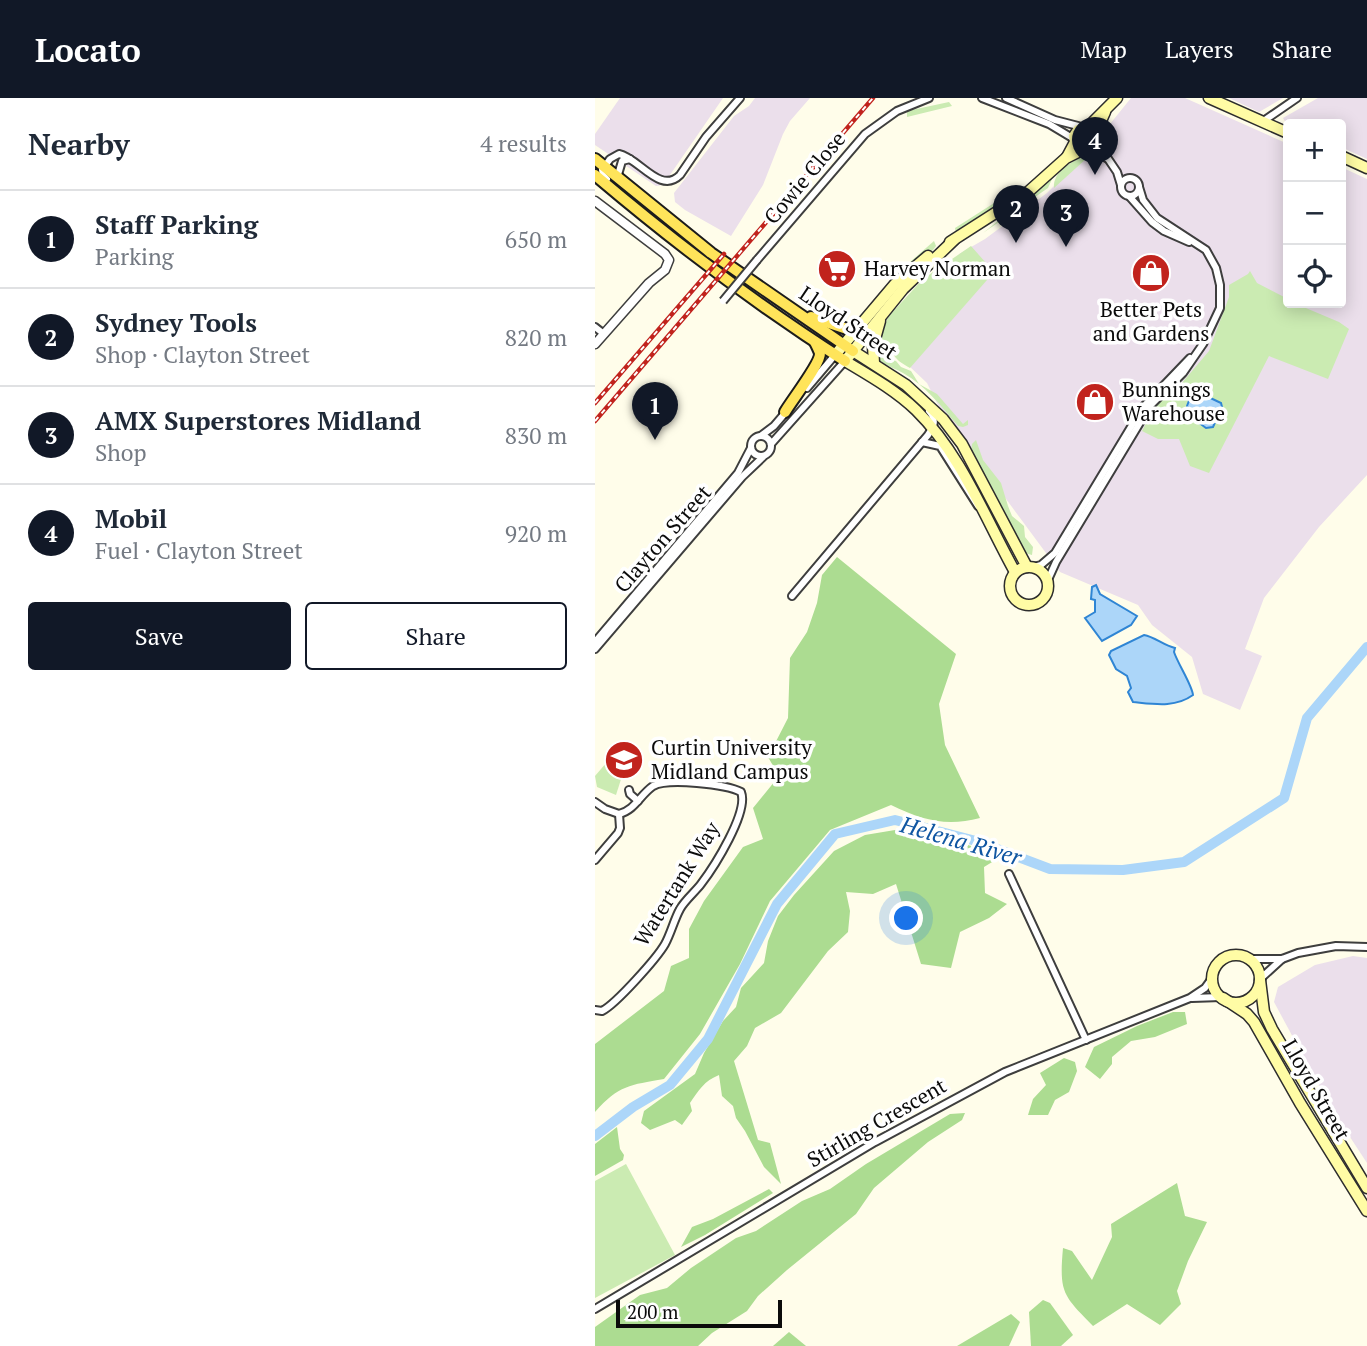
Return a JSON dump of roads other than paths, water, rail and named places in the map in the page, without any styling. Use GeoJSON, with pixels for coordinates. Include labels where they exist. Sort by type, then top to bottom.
{"type":"FeatureCollection","features":[{"type":"Feature","properties":{"kind":"main road"},"geometry":{"type":"LineString","coordinates":[[849,348],[860,326],[905,274],[943,245],[1028,192],[1080,144],[1092,144],[1090,132],[1117,98]]}},
{"type":"Feature","properties":{"kind":"main road"},"geometry":{"type":"LineString","coordinates":[[1209,98],[1283,131]]}},
{"type":"Feature","properties":{"kind":"main road"},"geometry":{"type":"LineString","coordinates":[[1080,144],[1078,130],[1090,132]]}},
{"type":"Feature","properties":{"kind":"main road"},"geometry":{"type":"LineString","coordinates":[[1346,158],[1367,168]]}},
{"type":"Feature","properties":{"kind":"main road","name":"Lloyd Street"},"geometry":{"type":"LineString","coordinates":[[595,159],[711,253],[874,363],[912,391],[943,419],[962,444],[1030,567]]}},
{"type":"Feature","properties":{"kind":"main road","name":"Lloyd Street"},"geometry":{"type":"LineString","coordinates":[[595,175],[714,270],[815,342],[903,398],[932,428],[954,460],[1016,572]]}},
{"type":"Feature","properties":{"kind":"main road"},"geometry":{"type":"LineString","coordinates":[[840,358],[919,272],[954,240]]}},
{"type":"Feature","properties":{"kind":"main road"},"geometry":{"type":"LineString","coordinates":[[778,299],[806,315],[843,328],[860,326]]}},
{"type":"Feature","properties":{"kind":"main road"},"geometry":{"type":"LineString","coordinates":[[874,363],[873,346],[883,314]]}},
{"type":"Feature","properties":{"kind":"main road"},"geometry":{"type":"LineString","coordinates":[[785,412],[818,363],[820,351],[815,342]]}},
{"type":"Feature","properties":{"kind":"main road"},"geometry":{"type":"LineString","coordinates":[[1030,567],[1043,573],[1047,582],[1043,600],[1034,605],[1024,605],[1014,599],[1009,588],[1016,572],[1030,567]]}},
{"type":"Feature","properties":{"kind":"main road"},"geometry":{"type":"LineString","coordinates":[[1240,955],[1250,959],[1257,968],[1260,980],[1249,998],[1236,1002],[1222,997],[1214,987],[1213,977],[1217,964],[1228,957],[1240,955]]}},
{"type":"Feature","properties":{"kind":"main road","name":"Lloyd Street"},"geometry":{"type":"LineString","coordinates":[[1260,980],[1267,1019],[1367,1188]]}},
{"type":"Feature","properties":{"kind":"main road","name":"Lloyd Street"},"geometry":{"type":"LineString","coordinates":[[1222,997],[1254,1022],[1367,1211]]}},
{"type":"Feature","properties":{"kind":"street"},"geometry":{"type":"LineString","coordinates":[[614,191],[602,173],[604,167],[619,154],[663,182],[673,181],[680,176],[717,122],[740,98]]}},
{"type":"Feature","properties":{"kind":"street","name":"Cowie Close"},"geometry":{"type":"LineString","coordinates":[[723,300],[869,130],[906,106],[929,98]]}},
{"type":"Feature","properties":{"kind":"street"},"geometry":{"type":"LineString","coordinates":[[982,98],[1049,124],[1107,158]]}},
{"type":"Feature","properties":{"kind":"street"},"geometry":{"type":"LineString","coordinates":[[1006,98],[1090,132],[1117,172],[1124,193],[1151,222],[1193,245],[1212,261]]}},
{"type":"Feature","properties":{"kind":"street"},"geometry":{"type":"LineString","coordinates":[[1262,122],[1297,98]]}},
{"type":"Feature","properties":{"kind":"street"},"geometry":{"type":"LineString","coordinates":[[617,178],[620,164],[630,159]]}},
{"type":"Feature","properties":{"kind":"street"},"geometry":{"type":"LineString","coordinates":[[1047,582],[1056,562],[1150,406],[1183,373],[1203,344],[1220,309],[1222,294],[1219,277],[1206,250],[1157,218],[1143,200],[1137,182],[1117,172]]}},
{"type":"Feature","properties":{"kind":"street"},"geometry":{"type":"LineString","coordinates":[[1121,185],[1127,179],[1133,178]]}},
{"type":"Feature","properties":{"kind":"street"},"geometry":{"type":"LineString","coordinates":[[1129,196],[1137,193],[1139,187]]}},
{"type":"Feature","properties":{"kind":"street"},"geometry":{"type":"LineString","coordinates":[[595,201],[665,254],[669,260],[665,270],[649,283],[595,344]]}},
{"type":"Feature","properties":{"kind":"street"},"geometry":{"type":"LineString","coordinates":[[595,327],[604,334]]}},
{"type":"Feature","properties":{"kind":"street"},"geometry":{"type":"LineString","coordinates":[[1030,567],[1049,560],[1055,553],[1147,401],[1203,344]]}},
{"type":"Feature","properties":{"kind":"street"},"geometry":{"type":"LineString","coordinates":[[840,358],[771,444],[769,452],[762,457],[756,456],[751,448],[753,440],[774,426],[840,358]]}},
{"type":"Feature","properties":{"kind":"street"},"geometry":{"type":"LineString","coordinates":[[792,596],[932,428],[934,417],[912,391]]}},
{"type":"Feature","properties":{"kind":"street"},"geometry":{"type":"LineString","coordinates":[[762,435],[769,439],[771,444]]}},
{"type":"Feature","properties":{"kind":"street"},"geometry":{"type":"LineString","coordinates":[[922,442],[940,446],[973,502],[982,510]]}},
{"type":"Feature","properties":{"kind":"street","name":"Clayton Street"},"geometry":{"type":"LineString","coordinates":[[595,642],[738,473],[751,448]]}},
{"type":"Feature","properties":{"kind":"street","name":"Clayton Street"},"geometry":{"type":"LineString","coordinates":[[595,649],[762,457]]}},
{"type":"Feature","properties":{"kind":"street","name":"Watertank Way"},"geometry":{"type":"LineString","coordinates":[[595,1010],[602,1011],[614,1003],[664,946],[681,908],[702,882],[729,840],[743,800],[741,792],[728,787],[671,781],[653,786],[638,801]]}},
{"type":"Feature","properties":{"kind":"street"},"geometry":{"type":"LineString","coordinates":[[595,802],[605,810],[619,814],[627,812],[638,801],[629,794],[629,790]]}},
{"type":"Feature","properties":{"kind":"street"},"geometry":{"type":"LineString","coordinates":[[595,860],[618,833],[619,814]]}},
{"type":"Feature","properties":{"kind":"street"},"geometry":{"type":"LineString","coordinates":[[1009,874],[1086,1040]]}},
{"type":"Feature","properties":{"kind":"street"},"geometry":{"type":"LineString","coordinates":[[1250,959],[1282,959],[1327,947],[1367,947]]}},
{"type":"Feature","properties":{"kind":"street"},"geometry":{"type":"LineString","coordinates":[[1260,980],[1282,959]]}},
{"type":"Feature","properties":{"kind":"street","name":"Stirling Crescent"},"geometry":{"type":"LineString","coordinates":[[595,1309],[875,1142],[1005,1072],[1190,998],[1205,988],[1213,977]]}},
{"type":"Feature","properties":{"kind":"street","name":"Stirling Crescent"},"geometry":{"type":"LineString","coordinates":[[1190,998],[1222,997]]}},
{"type":"Feature","properties":{"kind":"water"},"geometry":{"type":"Polygon","coordinates":[[[1202,394],[1221,403],[1222,407],[1213,427],[1206,428],[1186,413],[1190,398],[1195,400],[1202,394]]]}},
{"type":"Feature","properties":{"kind":"water"},"geometry":{"type":"Polygon","coordinates":[[[1096,585],[1100,594],[1137,616],[1131,625],[1102,641],[1085,618],[1095,612],[1095,600],[1091,599],[1092,587],[1096,585]]]}},
{"type":"Feature","properties":{"kind":"water"},"geometry":{"type":"Polygon","coordinates":[[[1144,635],[1175,648],[1174,652],[1193,695],[1172,703],[1133,702],[1128,692],[1131,688],[1127,676],[1116,669],[1109,655],[1111,651],[1144,635]]]}},
{"type":"Feature","properties":{"kind":"waterway","name":"Helena River"},"geometry":{"type":"LineString","coordinates":[[595,1136],[633,1107],[670,1085],[708,1039],[777,904],[835,834],[895,820],[976,841],[1050,869],[1123,870],[1184,862],[1284,798],[1307,718],[1367,647]]}},
{"type":"Feature","properties":{"kind":"railway"},"geometry":{"type":"LineString","coordinates":[[595,421],[873,98]]}},
{"type":"Feature","properties":{"kind":"railway"},"geometry":{"type":"LineString","coordinates":[[595,403],[724,254]]}},
{"type":"Feature","properties":{"kind":"place","name":"Mobil"},"geometry":{"type":"Point","coordinates":[1095,175]}},
{"type":"Feature","properties":{"kind":"place","name":"Sydney Tools"},"geometry":{"type":"Point","coordinates":[1016,243]}},
{"type":"Feature","properties":{"kind":"place","name":"AMX Superstores Midland"},"geometry":{"type":"Point","coordinates":[1066,247]}},
{"type":"Feature","properties":{"kind":"place","name":"Harvey Norman"},"geometry":{"type":"Point","coordinates":[837,269]}},
{"type":"Feature","properties":{"kind":"place","name":"Better Pets and Gardens"},"geometry":{"type":"Point","coordinates":[1151,273]}},
{"type":"Feature","properties":{"kind":"place","name":"Bunnings Warehouse"},"geometry":{"type":"Point","coordinates":[1095,402]}},
{"type":"Feature","properties":{"kind":"place","name":"Staff Parking"},"geometry":{"type":"Point","coordinates":[655,440]}},
{"type":"Feature","properties":{"kind":"place","name":"Curtin University Midland Campus"},"geometry":{"type":"Point","coordinates":[624,760]}}]}
